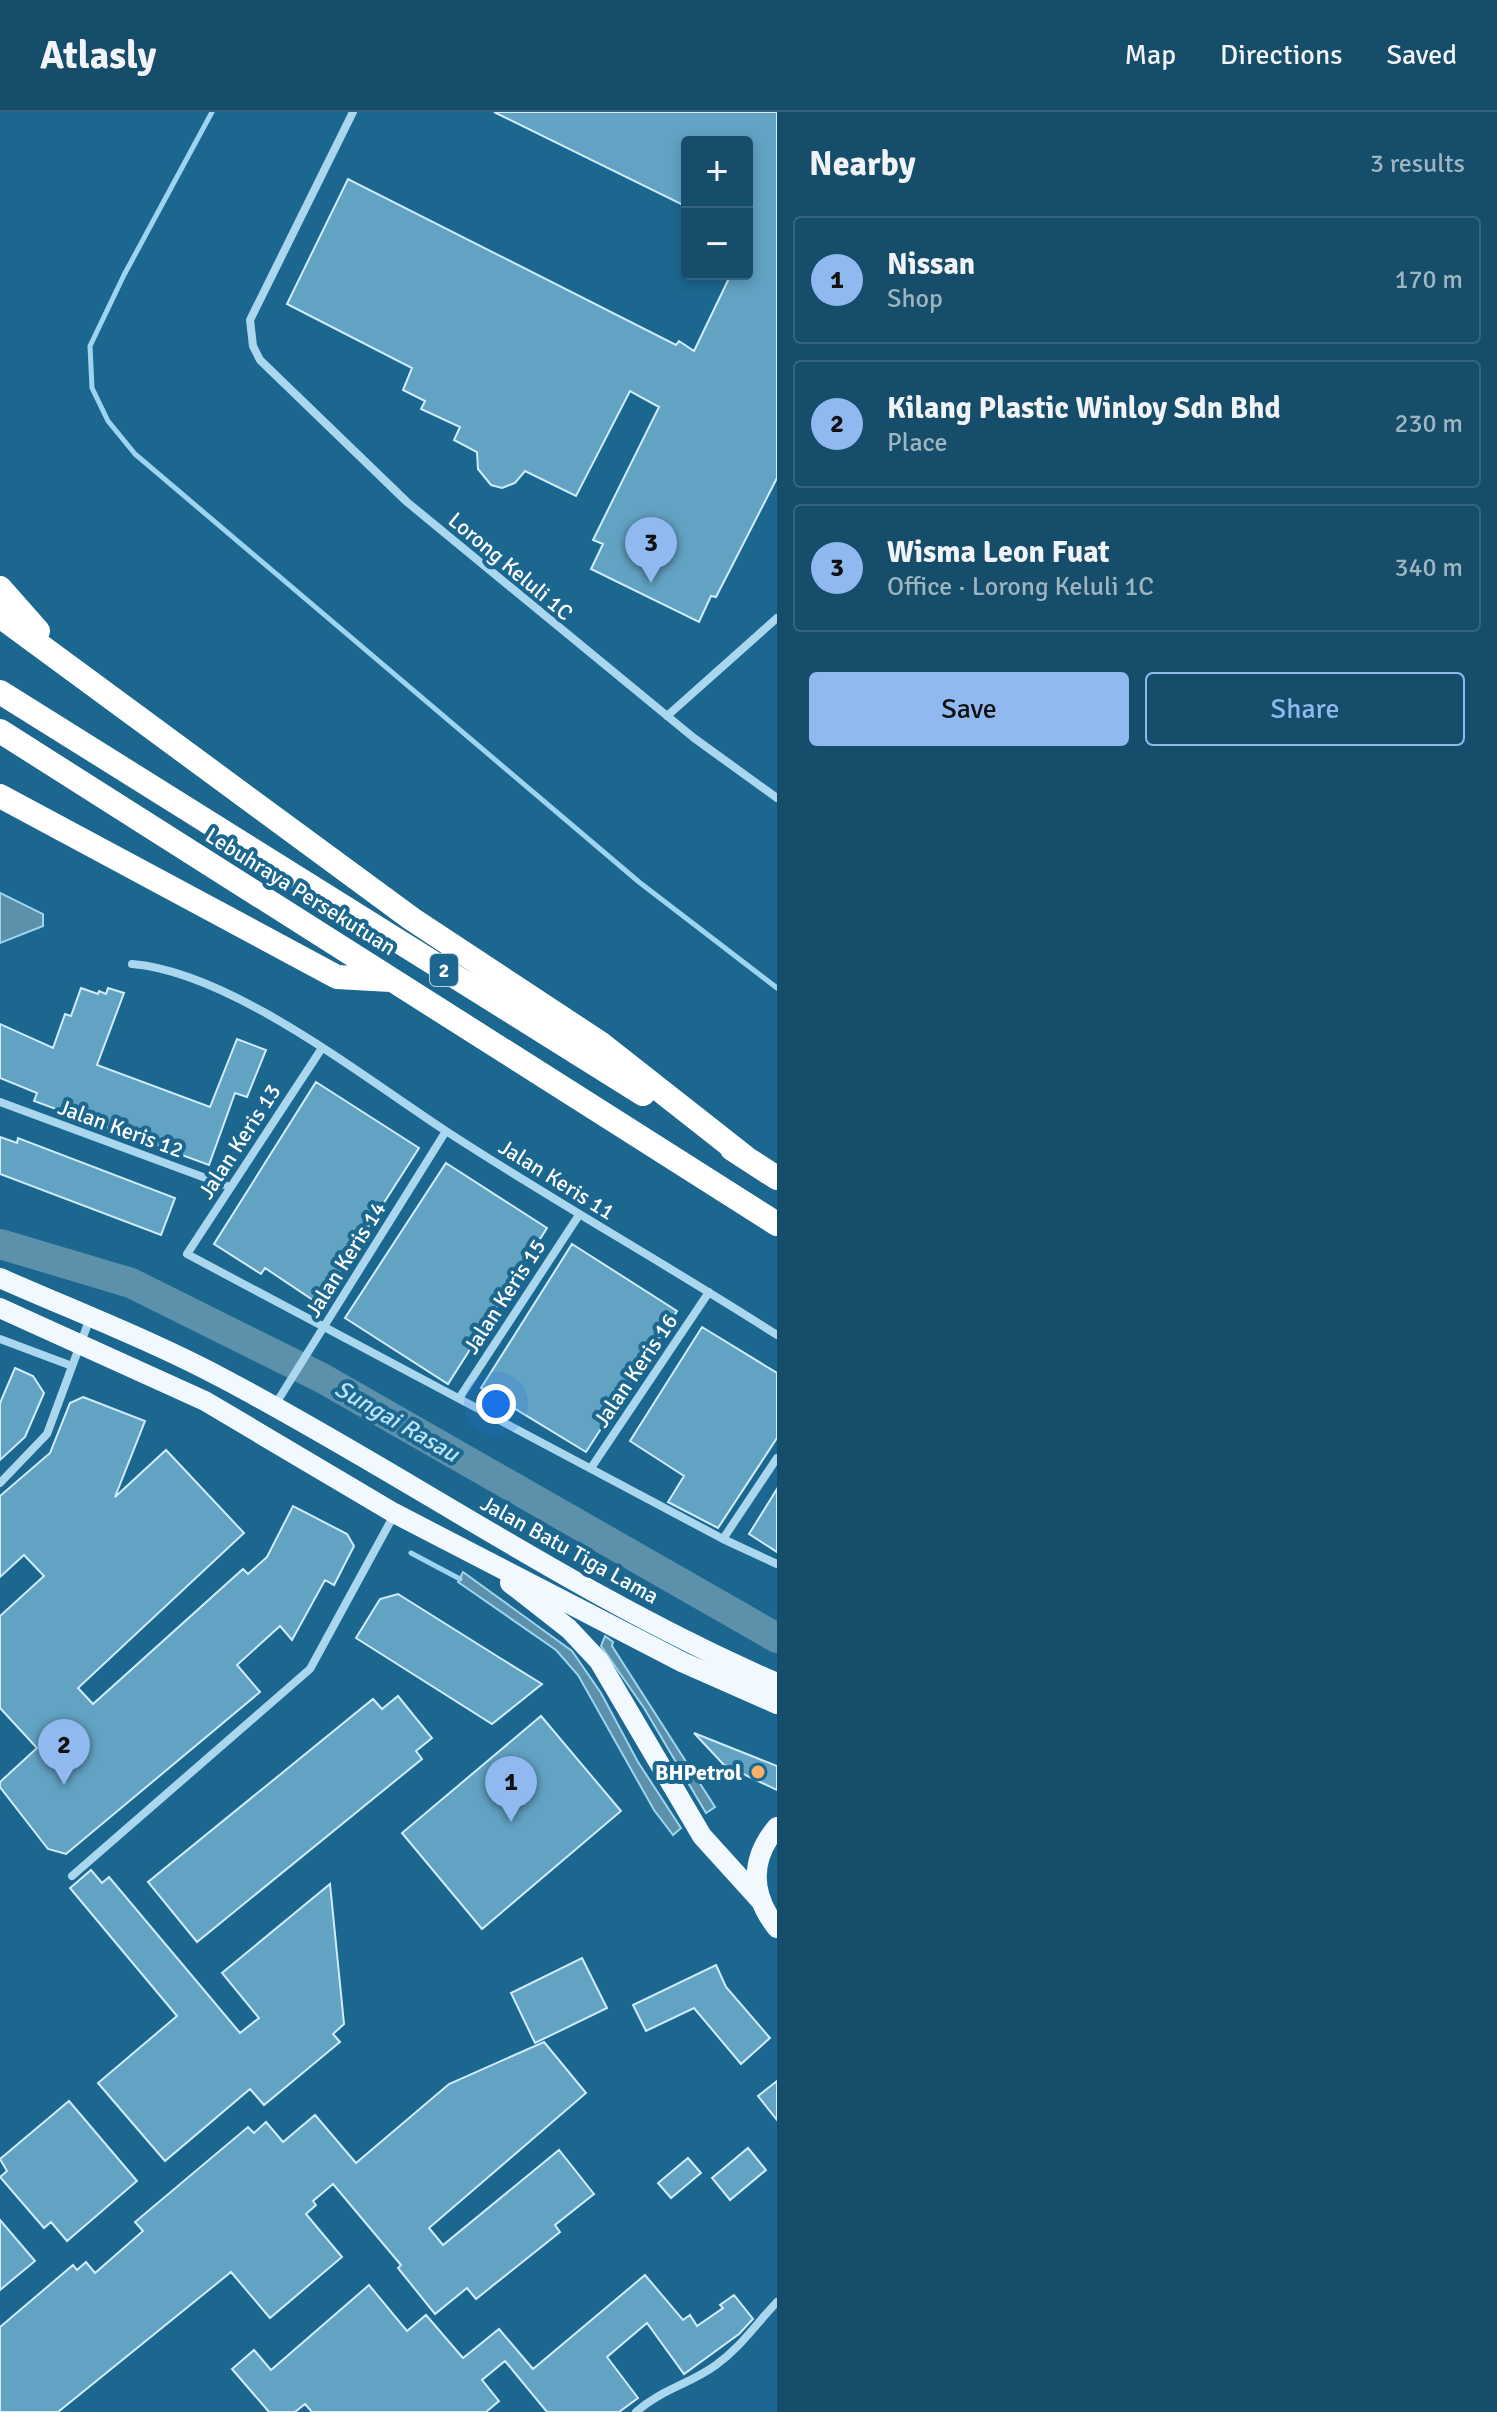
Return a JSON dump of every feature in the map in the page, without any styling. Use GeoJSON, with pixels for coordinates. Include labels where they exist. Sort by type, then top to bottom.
{"type":"FeatureCollection","features":[{"type":"Feature","properties":{"kind":"highway"},"geometry":{"type":"LineString","coordinates":[[0,588],[70,667]]}},
{"type":"Feature","properties":{"kind":"highway"},"geometry":{"type":"LineString","coordinates":[[0,616],[412,919],[600,1043],[745,1157]]}},
{"type":"Feature","properties":{"kind":"highway","name":"Lebuhraya Persekutuan"},"geometry":{"type":"LineString","coordinates":[[0,692],[777,1178]]}},
{"type":"Feature","properties":{"kind":"highway","name":"Lebuhraya Persekutuan"},"geometry":{"type":"LineString","coordinates":[[0,731],[777,1224]]}},
{"type":"Feature","properties":{"kind":"highway"},"geometry":{"type":"LineString","coordinates":[[0,796],[337,977],[393,980]]}},
{"type":"Feature","properties":{"kind":"main road","name":"Jalan Batu Tiga Lama"},"geometry":{"type":"LineString","coordinates":[[0,1278],[223,1378],[576,1584],[718,1657],[777,1683]]}},
{"type":"Feature","properties":{"kind":"main road","name":"Jalan Batu Tiga Lama"},"geometry":{"type":"LineString","coordinates":[[0,1308],[205,1401],[394,1513],[682,1662],[777,1704]]}},
{"type":"Feature","properties":{"kind":"main road"},"geometry":{"type":"LineString","coordinates":[[472,1554],[569,1629],[599,1661],[693,1821],[760,1900]]}},
{"type":"Feature","properties":{"kind":"main road"},"geometry":{"type":"LineString","coordinates":[[777,1827],[758,1860],[755,1888],[777,1928]]}},
{"type":"Feature","properties":{"kind":"street","name":"Lorong Keluli 1C"},"geometry":{"type":"LineString","coordinates":[[353,112],[250,320],[250,334],[260,360],[407,502],[667,716],[777,798]]}},
{"type":"Feature","properties":{"kind":"street"},"geometry":{"type":"LineString","coordinates":[[667,716],[777,618]]}},
{"type":"Feature","properties":{"kind":"street","name":"Jalan Keris 11"},"geometry":{"type":"LineString","coordinates":[[132,964],[146,965],[218,990],[322,1048],[579,1215],[777,1335]]}},
{"type":"Feature","properties":{"kind":"street","name":"Jalan Keris 13"},"geometry":{"type":"LineString","coordinates":[[322,1048],[187,1254],[325,1325]]}},
{"type":"Feature","properties":{"kind":"street","name":"Jalan Keris 12"},"geometry":{"type":"LineString","coordinates":[[0,1102],[230,1187]]}},
{"type":"Feature","properties":{"kind":"street","name":"Jalan Keris 14"},"geometry":{"type":"LineString","coordinates":[[274,1406],[446,1131]]}},
{"type":"Feature","properties":{"kind":"street","name":"Jalan Keris 15"},"geometry":{"type":"LineString","coordinates":[[460,1397],[579,1215]]}},
{"type":"Feature","properties":{"kind":"street","name":"Jalan Keris 16"},"geometry":{"type":"LineString","coordinates":[[591,1468],[709,1292]]}},
{"type":"Feature","properties":{"kind":"street"},"geometry":{"type":"LineString","coordinates":[[0,1483],[47,1434],[90,1317]]}},
{"type":"Feature","properties":{"kind":"street"},"geometry":{"type":"LineString","coordinates":[[325,1325],[723,1539],[777,1564]]}},
{"type":"Feature","properties":{"kind":"street"},"geometry":{"type":"LineString","coordinates":[[0,1339],[72,1366]]}},
{"type":"Feature","properties":{"kind":"street"},"geometry":{"type":"LineString","coordinates":[[723,1539],[777,1458]]}},
{"type":"Feature","properties":{"kind":"street"},"geometry":{"type":"LineString","coordinates":[[72,1876],[310,1669],[394,1513]]}},
{"type":"Feature","properties":{"kind":"street"},"geometry":{"type":"LineString","coordinates":[[636,2412],[665,2389],[709,2370],[726,2357],[751,2334],[777,2302]]}},
{"type":"Feature","properties":{"kind":"water"},"geometry":{"type":"Polygon","coordinates":[[[0,893],[43,914],[43,926],[0,943],[0,893]]]}},
{"type":"Feature","properties":{"kind":"water"},"geometry":{"type":"Polygon","coordinates":[[[463,1572],[572,1651],[601,1693],[638,1762],[681,1828],[673,1835],[654,1810],[578,1675],[556,1650],[458,1582],[463,1572]]]}},
{"type":"Feature","properties":{"kind":"water"},"geometry":{"type":"Polygon","coordinates":[[[605,1636],[613,1642],[612,1646],[715,1807],[706,1813],[644,1708],[601,1646],[605,1636]]]}},
{"type":"Feature","properties":{"kind":"building"},"geometry":{"type":"Polygon","coordinates":[[[494,112],[777,112],[777,478],[716,597],[711,596],[699,622],[591,569],[603,544],[593,540],[659,407],[630,391],[576,496],[525,471],[515,483],[502,488],[491,485],[478,469],[477,452],[454,440],[460,427],[421,409],[425,401],[403,390],[412,368],[287,304],[348,179],[676,345],[679,341],[694,351],[728,280],[753,280],[753,136],[681,136],[681,204],[494,112]]]}},
{"type":"Feature","properties":{"kind":"building"},"geometry":{"type":"Polygon","coordinates":[[[81,988],[98,994],[99,991],[106,994],[108,988],[124,993],[97,1065],[210,1107],[237,1039],[266,1050],[247,1097],[235,1093],[209,1165],[34,1101],[37,1093],[0,1078],[0,1024],[53,1048],[65,1014],[71,1016],[81,988]]]}},
{"type":"Feature","properties":{"kind":"building"},"geometry":{"type":"Polygon","coordinates":[[[316,1082],[419,1148],[319,1304],[265,1268],[261,1274],[214,1244],[316,1082]]]}},
{"type":"Feature","properties":{"kind":"building"},"geometry":{"type":"Polygon","coordinates":[[[0,1137],[17,1143],[18,1138],[175,1198],[161,1235],[0,1174],[0,1137]]]}},
{"type":"Feature","properties":{"kind":"building"},"geometry":{"type":"Polygon","coordinates":[[[446,1163],[547,1228],[448,1384],[345,1318],[446,1163]]]}},
{"type":"Feature","properties":{"kind":"building"},"geometry":{"type":"Polygon","coordinates":[[[572,1244],[677,1311],[586,1452],[481,1388],[572,1244]]]}},
{"type":"Feature","properties":{"kind":"building"},"geometry":{"type":"Polygon","coordinates":[[[702,1327],[777,1373],[777,1438],[718,1528],[668,1502],[684,1476],[630,1441],[702,1327]]]}},
{"type":"Feature","properties":{"kind":"building"},"geometry":{"type":"Polygon","coordinates":[[[15,1368],[33,1376],[44,1393],[25,1437],[0,1460],[0,1403],[15,1368]]]}},
{"type":"Feature","properties":{"kind":"building"},"geometry":{"type":"Polygon","coordinates":[[[83,1397],[145,1421],[115,1497],[166,1450],[244,1533],[78,1688],[93,1704],[243,1569],[248,1574],[267,1557],[293,1506],[347,1534],[354,1546],[334,1585],[325,1580],[292,1640],[280,1626],[237,1665],[260,1692],[66,1854],[48,1849],[0,1787],[0,1782],[37,1748],[0,1708],[0,1616],[44,1576],[24,1555],[0,1577],[0,1496],[50,1453],[70,1403],[83,1397]]]}},
{"type":"Feature","properties":{"kind":"building"},"geometry":{"type":"Polygon","coordinates":[[[777,1489],[777,1552],[749,1534],[777,1489]]]}},
{"type":"Feature","properties":{"kind":"building"},"geometry":{"type":"Polygon","coordinates":[[[398,1594],[542,1684],[492,1724],[356,1638],[380,1599],[398,1594]]]}},
{"type":"Feature","properties":{"kind":"building"},"geometry":{"type":"Polygon","coordinates":[[[398,1696],[432,1738],[416,1751],[422,1759],[197,1942],[148,1882],[373,1699],[382,1709],[398,1696]]]}},
{"type":"Feature","properties":{"kind":"building"},"geometry":{"type":"Polygon","coordinates":[[[541,1716],[621,1811],[482,1929],[402,1833],[541,1716]]]}},
{"type":"Feature","properties":{"kind":"building","name":"BHPetrol"},"geometry":{"type":"Polygon","coordinates":[[[694,1733],[777,1766],[777,1790],[724,1765],[694,1733]]]}},
{"type":"Feature","properties":{"kind":"building"},"geometry":{"type":"Polygon","coordinates":[[[91,1870],[102,1883],[109,1877],[240,2033],[259,2018],[222,1973],[330,1884],[344,2024],[333,2034],[340,2042],[264,2105],[250,2089],[165,2161],[98,2083],[177,2016],[70,1888],[91,1870]]]}},
{"type":"Feature","properties":{"kind":"building"},"geometry":{"type":"Polygon","coordinates":[[[582,1958],[607,2008],[535,2043],[511,1993],[582,1958]]]}},
{"type":"Feature","properties":{"kind":"building"},"geometry":{"type":"Polygon","coordinates":[[[716,1965],[726,1987],[770,2038],[741,2064],[694,2008],[646,2031],[633,2005],[716,1965]]]}},
{"type":"Feature","properties":{"kind":"building"},"geometry":{"type":"Polygon","coordinates":[[[544,2042],[586,2093],[429,2228],[443,2245],[559,2150],[594,2194],[555,2225],[560,2232],[476,2299],[467,2288],[435,2314],[398,2268],[401,2265],[333,2184],[313,2201],[316,2205],[306,2214],[342,2257],[270,2318],[231,2272],[58,2412],[0,2412],[0,2327],[73,2265],[77,2270],[86,2262],[95,2273],[143,2231],[135,2222],[248,2127],[254,2133],[266,2122],[283,2142],[315,2115],[356,2163],[449,2084],[544,2042]]]}},
{"type":"Feature","properties":{"kind":"building"},"geometry":{"type":"Polygon","coordinates":[[[777,2081],[777,2120],[758,2096],[777,2081]]]}},
{"type":"Feature","properties":{"kind":"building"},"geometry":{"type":"Polygon","coordinates":[[[69,2101],[137,2181],[67,2241],[51,2222],[44,2228],[0,2177],[7,2171],[0,2159],[69,2101]]]}},
{"type":"Feature","properties":{"kind":"building"},"geometry":{"type":"Polygon","coordinates":[[[748,2148],[766,2170],[730,2200],[712,2178],[748,2148]]]}},
{"type":"Feature","properties":{"kind":"building"},"geometry":{"type":"Polygon","coordinates":[[[688,2158],[701,2173],[671,2198],[658,2183],[688,2158]]]}},
{"type":"Feature","properties":{"kind":"building"},"geometry":{"type":"Polygon","coordinates":[[[0,2220],[35,2261],[0,2290],[0,2220]]]}},
{"type":"Feature","properties":{"kind":"building"},"geometry":{"type":"Polygon","coordinates":[[[645,2275],[683,2320],[690,2315],[697,2326],[723,2308],[720,2305],[734,2295],[753,2319],[739,2334],[684,2374],[647,2323],[607,2357],[638,2398],[619,2412],[547,2412],[505,2361],[482,2380],[499,2401],[486,2412],[312,2412],[305,2404],[295,2412],[269,2412],[232,2369],[254,2350],[271,2370],[369,2285],[407,2331],[426,2315],[463,2358],[499,2329],[533,2369],[645,2275]]]}},
{"type":"Feature","properties":{"kind":"waterway"},"geometry":{"type":"LineString","coordinates":[[212,112],[124,275],[90,346],[92,388],[108,421],[135,454],[639,882],[777,988]]}},
{"type":"Feature","properties":{"kind":"waterway","name":"Sungai Rasau"},"geometry":{"type":"LineString","coordinates":[[0,1244],[131,1283],[322,1378],[777,1638]]}},
{"type":"Feature","properties":{"kind":"waterway"},"geometry":{"type":"LineString","coordinates":[[411,1553],[460,1579]]}},
{"type":"Feature","properties":{"kind":"place","name":"Wisma Leon Fuat"},"geometry":{"type":"Point","coordinates":[651,583]}},
{"type":"Feature","properties":{"kind":"place","name":"BHPetrol"},"geometry":{"type":"Point","coordinates":[758,1772]}},
{"type":"Feature","properties":{"kind":"place","name":"Kilang Plastic Winloy Sdn Bhd"},"geometry":{"type":"Point","coordinates":[64,1785]}},
{"type":"Feature","properties":{"kind":"place","name":"Nissan"},"geometry":{"type":"Point","coordinates":[511,1822]}}]}
